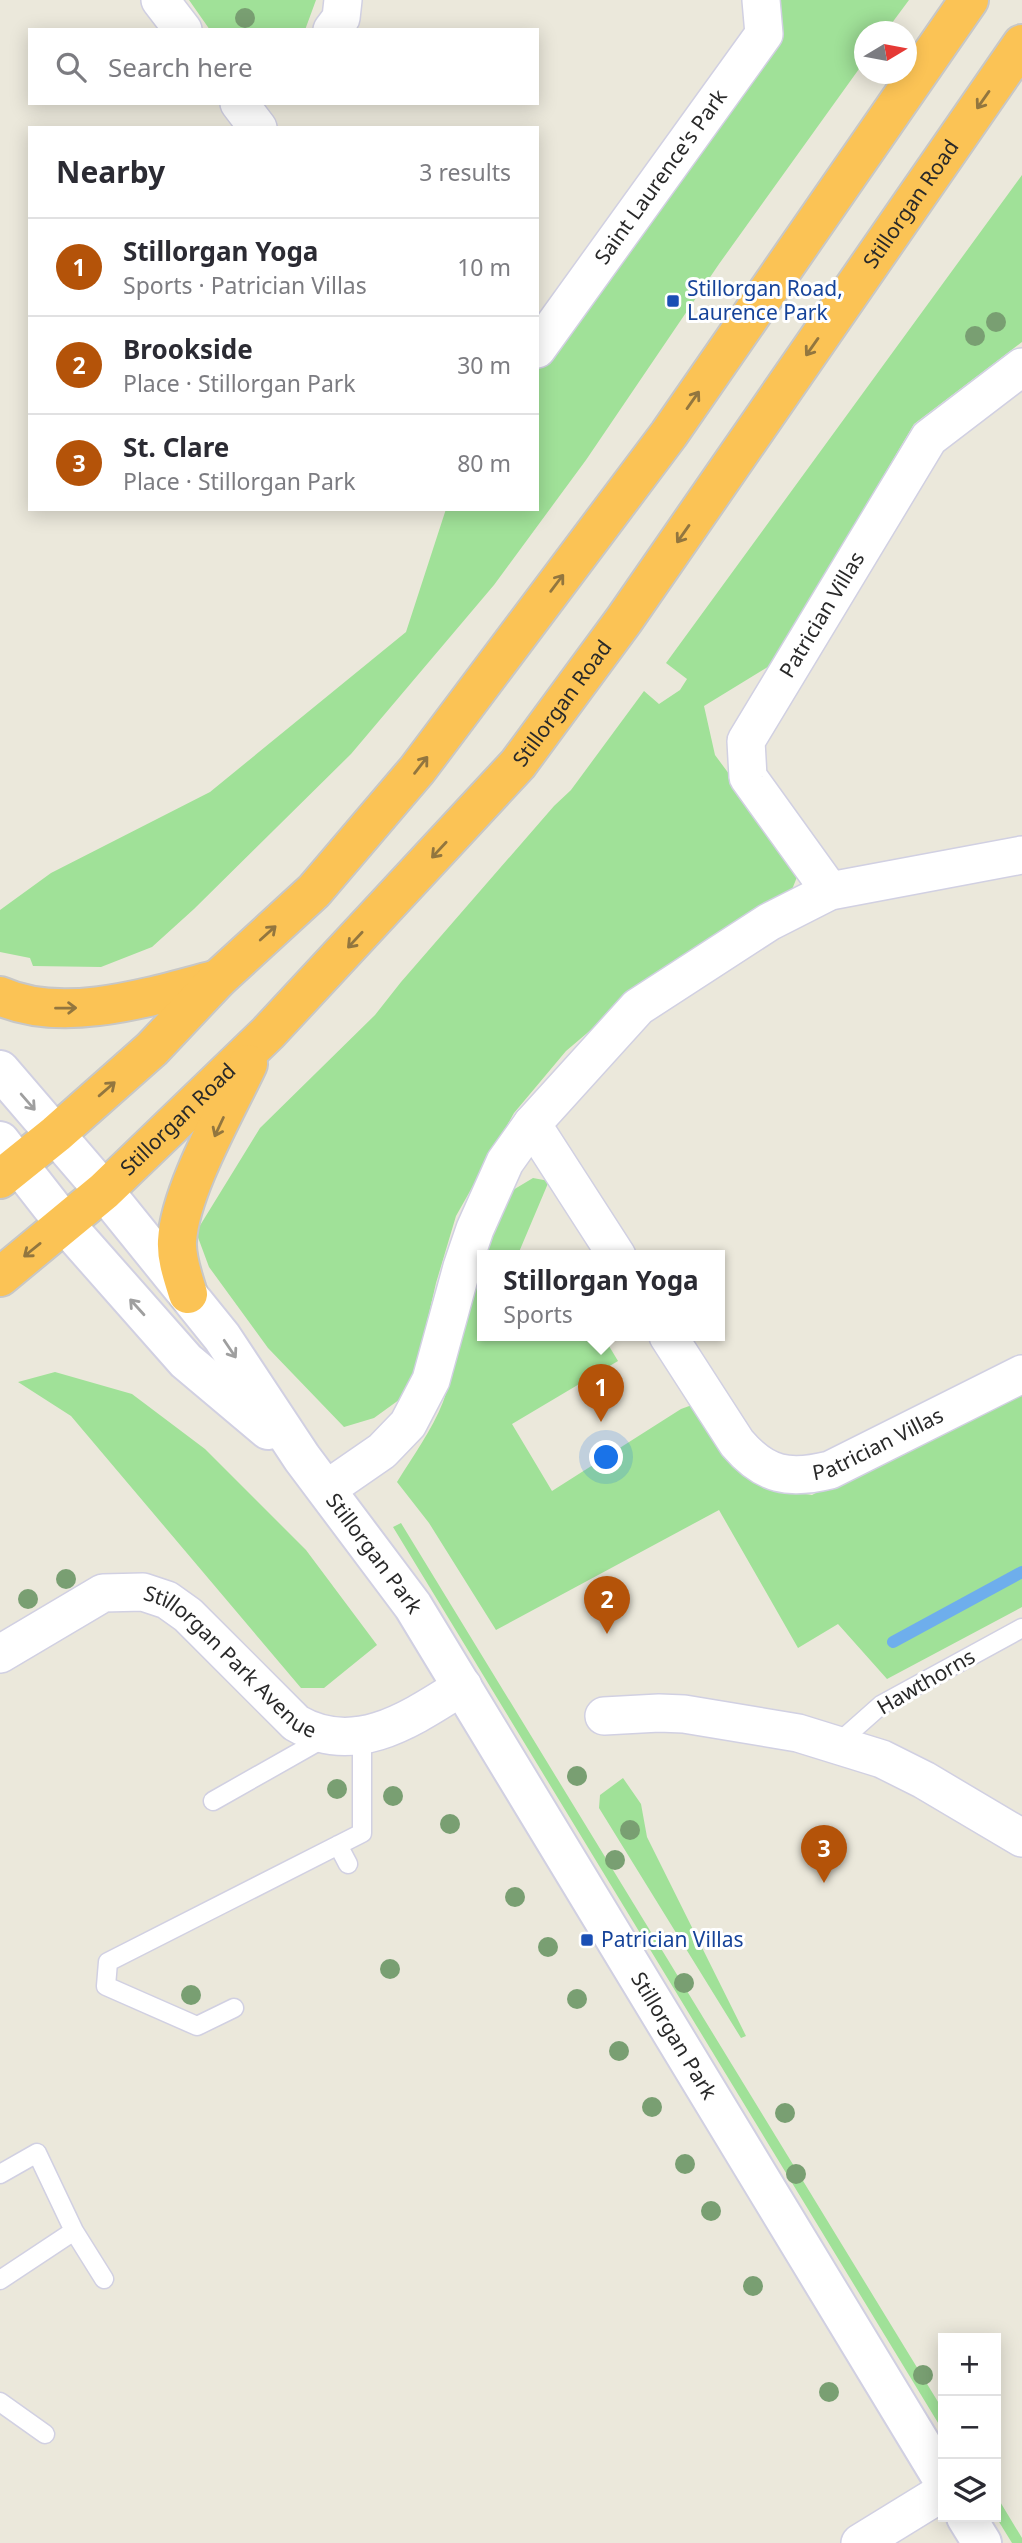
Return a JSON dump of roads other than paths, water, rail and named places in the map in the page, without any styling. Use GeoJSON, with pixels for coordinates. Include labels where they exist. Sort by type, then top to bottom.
{"type":"FeatureCollection","features":[{"type":"Feature","properties":{"kind":"highway"},"geometry":{"type":"LineString","coordinates":[[6,1162],[56,1134],[152,1049],[218,979],[314,891],[417,770],[668,434],[969,0]]}},
{"type":"Feature","properties":{"kind":"highway","name":"Stillorgan Road"},"geometry":{"type":"LineString","coordinates":[[0,1277],[104,1191],[258,1043],[518,764],[624,620],[1022,44]]}},
{"type":"Feature","properties":{"kind":"highway"},"geometry":{"type":"LineString","coordinates":[[0,996],[35,1007],[65,1009],[157,994],[218,979]]}},
{"type":"Feature","properties":{"kind":"highway"},"geometry":{"type":"LineString","coordinates":[[188,1294],[180,1267],[177,1241],[183,1212],[191,1187],[258,1043]]}},
{"type":"Feature","properties":{"kind":"main road","name":"Stillorgan Park"},"geometry":{"type":"LineString","coordinates":[[0,1070],[104,1191],[222,1337],[302,1458],[413,1606],[938,2472]]}},
{"type":"Feature","properties":{"kind":"main road","name":"Stillorgan Park"},"geometry":{"type":"LineString","coordinates":[[6,1162],[65,1224],[186,1361],[302,1458]]}},
{"type":"Feature","properties":{"kind":"main road"},"geometry":{"type":"LineString","coordinates":[[969,2522],[982,2543]]}},
{"type":"Feature","properties":{"kind":"street"},"geometry":{"type":"LineString","coordinates":[[160,0],[181,28]]}},
{"type":"Feature","properties":{"kind":"street"},"geometry":{"type":"LineString","coordinates":[[334,28],[341,18],[343,0]]}},
{"type":"Feature","properties":{"kind":"street","name":"Saint Laurence's Park"},"geometry":{"type":"LineString","coordinates":[[539,346],[764,34],[761,0]]}},
{"type":"Feature","properties":{"kind":"street","name":"Patrician Villas"},"geometry":{"type":"LineString","coordinates":[[830,891],[748,777],[746,741],[929,438],[1022,367]]}},
{"type":"Feature","properties":{"kind":"street"},"geometry":{"type":"LineString","coordinates":[[327,1489],[382,1451],[408,1424],[431,1380],[449,1309],[475,1229],[505,1162],[532,1124],[638,1007],[769,922],[830,891],[1022,855]]}},
{"type":"Feature","properties":{"kind":"street"},"geometry":{"type":"LineString","coordinates":[[532,1124],[613,1250]]}},
{"type":"Feature","properties":{"kind":"street","name":"Patrician Villas"},"geometry":{"type":"LineString","coordinates":[[671,1341],[737,1443],[749,1457],[781,1475],[806,1476],[830,1470],[1022,1374]]}},
{"type":"Feature","properties":{"kind":"street","name":"Stillorgan Park Avenue"},"geometry":{"type":"LineString","coordinates":[[0,1654],[103,1593],[143,1592],[167,1600],[188,1615],[296,1723],[310,1732],[346,1736]]}},
{"type":"Feature","properties":{"kind":"street"},"geometry":{"type":"LineString","coordinates":[[346,1736],[387,1729],[415,1716],[463,1686]]}},
{"type":"Feature","properties":{"kind":"street"},"geometry":{"type":"LineString","coordinates":[[604,1716],[659,1713],[695,1715],[798,1732],[883,1759],[1022,1838]]}},
{"type":"Feature","properties":{"kind":"street"},"geometry":{"type":"LineString","coordinates":[[860,2543],[938,2495]]}},
{"type":"Feature","properties":{"kind":"lane","name":"Hawthorns"},"geometry":{"type":"LineString","coordinates":[[837,1744],[881,1704],[1022,1628]]}},
{"type":"Feature","properties":{"kind":"lane"},"geometry":{"type":"LineString","coordinates":[[213,1801],[346,1736],[362,1833],[108,1962],[106,1986],[197,2026],[234,2008]]}},
{"type":"Feature","properties":{"kind":"lane"},"geometry":{"type":"LineString","coordinates":[[338,1845],[348,1864]]}},
{"type":"Feature","properties":{"kind":"lane"},"geometry":{"type":"LineString","coordinates":[[0,2174],[37,2153],[74,2231],[104,2279]]}},
{"type":"Feature","properties":{"kind":"lane"},"geometry":{"type":"LineString","coordinates":[[0,2280],[74,2231]]}},
{"type":"Feature","properties":{"kind":"lane"},"geometry":{"type":"LineString","coordinates":[[0,2402],[45,2434]]}},
{"type":"Feature","properties":{"kind":"waterway"},"geometry":{"type":"LineString","coordinates":[[893,1642],[1022,1572]]}},
{"type":"Feature","properties":{"kind":"place","name":"Stillorgan Road, Laurence Park"},"geometry":{"type":"Point","coordinates":[673,301]}},
{"type":"Feature","properties":{"kind":"place","name":"Stillorgan Yoga"},"geometry":{"type":"Point","coordinates":[601,1422]}},
{"type":"Feature","properties":{"kind":"place","name":"Brookside"},"geometry":{"type":"Point","coordinates":[607,1634]}},
{"type":"Feature","properties":{"kind":"place","name":"St. Clare"},"geometry":{"type":"Point","coordinates":[824,1883]}},
{"type":"Feature","properties":{"kind":"place","name":"Patrician Villas"},"geometry":{"type":"Point","coordinates":[587,1940]}}]}
